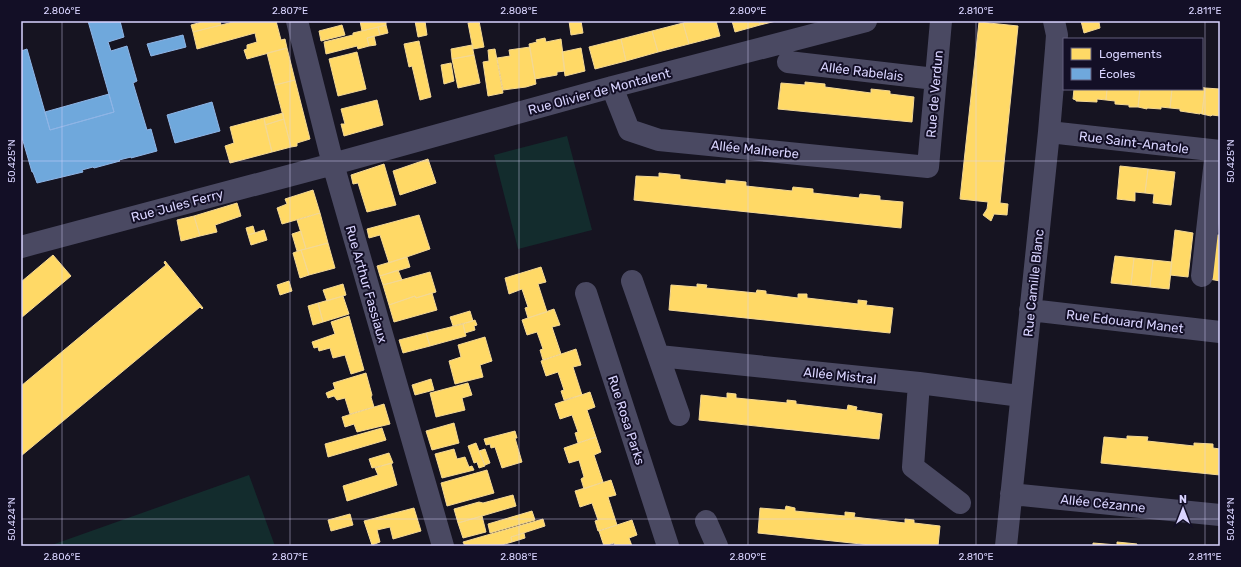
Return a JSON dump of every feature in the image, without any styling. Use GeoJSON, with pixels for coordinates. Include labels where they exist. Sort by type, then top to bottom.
{"type":"FeatureCollection","features":[{"type":"Feature","properties":{"kind":"street","name":"Rue Arthur Fassiaux"},"geometry":{"type":"LineString","coordinates":[[297,21],[333,164],[443,546]]}},
{"type":"Feature","properties":{"kind":"street","name":"Rue Olivier de Montalent"},"geometry":{"type":"LineString","coordinates":[[333,164],[612,87],[866,21]]}},
{"type":"Feature","properties":{"kind":"street","name":"Rue de Verdun"},"geometry":{"type":"LineString","coordinates":[[928,167],[941,21]]}},
{"type":"Feature","properties":{"kind":"street","name":"Rue Camille Blanc"},"geometry":{"type":"LineString","coordinates":[[1006,546],[1020,396],[1049,132],[1057,34],[1054,21]]}},
{"type":"Feature","properties":{"kind":"street","name":"Allée Rabelais"},"geometry":{"type":"LineString","coordinates":[[788,62],[935,79]]}},
{"type":"Feature","properties":{"kind":"street","name":"Allée Malherbe"},"geometry":{"type":"LineString","coordinates":[[612,87],[629,130],[659,140],[928,167]]}},
{"type":"Feature","properties":{"kind":"street","name":"Rue Saint-Anatole"},"geometry":{"type":"LineString","coordinates":[[1049,132],[1218,151]]}},
{"type":"Feature","properties":{"kind":"street"},"geometry":{"type":"LineString","coordinates":[[1202,276],[1218,151]]}},
{"type":"Feature","properties":{"kind":"street","name":"Rue Jules Ferry"},"geometry":{"type":"LineString","coordinates":[[21,247],[333,164]]}},
{"type":"Feature","properties":{"kind":"street"},"geometry":{"type":"LineString","coordinates":[[632,280],[679,416]]}},
{"type":"Feature","properties":{"kind":"street","name":"Rue Rosa Parks"},"geometry":{"type":"LineString","coordinates":[[586,293],[668,546]]}},
{"type":"Feature","properties":{"kind":"street","name":"Rue Edouard Manet"},"geometry":{"type":"LineString","coordinates":[[1030,310],[1220,332]]}},
{"type":"Feature","properties":{"kind":"street","name":"Allée Mistral"},"geometry":{"type":"LineString","coordinates":[[659,356],[919,383],[1020,396]]}},
{"type":"Feature","properties":{"kind":"street"},"geometry":{"type":"LineString","coordinates":[[919,383],[913,467],[960,502]]}},
{"type":"Feature","properties":{"kind":"street","name":"Allée Cézanne"},"geometry":{"type":"LineString","coordinates":[[1011,494],[1220,515]]}},
{"type":"Feature","properties":{"kind":"street"},"geometry":{"type":"LineString","coordinates":[[706,521],[717,546]]}},
{"type":"Feature","properties":{"kind":"green space"},"geometry":{"type":"Polygon","coordinates":[[[567,136],[592,230],[518,249],[494,155],[567,136]]]}},
{"type":"Feature","properties":{"kind":"green space"},"geometry":{"type":"Polygon","coordinates":[[[249,475],[275,546],[49,546],[249,475]]]}},
{"type":"Feature","properties":{"kind":"building: Logements"},"geometry":{"type":"Polygon","coordinates":[[[202,21],[220,21],[221,25],[193,32],[191,25],[202,21]]]}},
{"type":"Feature","properties":{"kind":"building: Logements"},"geometry":{"type":"Polygon","coordinates":[[[237,21],[276,21],[281,40],[285,39],[287,48],[247,59],[244,50],[247,49],[247,45],[257,42],[255,33],[197,49],[193,32],[237,21]]]}},
{"type":"Feature","properties":{"kind":"building: Logements"},"geometry":{"type":"Polygon","coordinates":[[[360,21],[386,21],[386,25],[362,31],[360,21]]]}},
{"type":"Feature","properties":{"kind":"building: Logements"},"geometry":{"type":"Polygon","coordinates":[[[415,21],[425,21],[427,35],[418,37],[415,21]]]}},
{"type":"Feature","properties":{"kind":"building: Logements"},"geometry":{"type":"Polygon","coordinates":[[[479,21],[484,47],[473,49],[468,23],[479,21]]]}},
{"type":"Feature","properties":{"kind":"building: Logements"},"geometry":{"type":"Polygon","coordinates":[[[569,21],[581,21],[583,33],[571,35],[569,21]]]}},
{"type":"Feature","properties":{"kind":"building: Logements"},"geometry":{"type":"Polygon","coordinates":[[[690,21],[716,21],[720,36],[689,44],[683,23],[690,21]]]}},
{"type":"Feature","properties":{"kind":"building: Logements"},"geometry":{"type":"Polygon","coordinates":[[[732,21],[759,21],[760,25],[735,32],[732,21]]]}},
{"type":"Feature","properties":{"kind":"building: Logements"},"geometry":{"type":"Polygon","coordinates":[[[759,21],[776,21],[760,25],[759,21]]]}},
{"type":"Feature","properties":{"kind":"building: Logements"},"geometry":{"type":"Polygon","coordinates":[[[1081,21],[1104,21],[1099,22],[1100,28],[1084,33],[1081,21]]]}},
{"type":"Feature","properties":{"kind":"building: Logements"},"geometry":{"type":"Polygon","coordinates":[[[979,22],[1018,26],[1000,203],[1008,204],[1007,215],[994,214],[991,221],[983,215],[987,209],[988,202],[960,199],[979,22]]]}},
{"type":"Feature","properties":{"kind":"building: Logements"},"geometry":{"type":"Polygon","coordinates":[[[683,23],[689,44],[658,52],[652,31],[683,23]]]}},
{"type":"Feature","properties":{"kind":"building: Logements"},"geometry":{"type":"Polygon","coordinates":[[[342,25],[345,35],[321,41],[319,31],[342,25]]]}},
{"type":"Feature","properties":{"kind":"building: Logements"},"geometry":{"type":"Polygon","coordinates":[[[386,25],[388,33],[380,35],[378,27],[386,25]]]}},
{"type":"Feature","properties":{"kind":"building: Logements"},"geometry":{"type":"Polygon","coordinates":[[[378,27],[380,35],[367,38],[369,46],[358,49],[357,46],[326,54],[324,42],[378,27]]]}},
{"type":"Feature","properties":{"kind":"building: Logements"},"geometry":{"type":"Polygon","coordinates":[[[652,31],[658,52],[626,61],[621,39],[652,31]]]}},
{"type":"Feature","properties":{"kind":"building: Logements"},"geometry":{"type":"Polygon","coordinates":[[[374,36],[376,45],[369,46],[367,38],[374,36]]]}},
{"type":"Feature","properties":{"kind":"building: Logements"},"geometry":{"type":"Polygon","coordinates":[[[545,38],[546,42],[561,39],[565,71],[557,72],[557,75],[535,79],[529,44],[537,42],[536,40],[545,38]]]}},
{"type":"Feature","properties":{"kind":"building: Logements"},"geometry":{"type":"Polygon","coordinates":[[[621,39],[626,61],[595,69],[589,47],[621,39]]]}},
{"type":"Feature","properties":{"kind":"building: Logements"},"geometry":{"type":"Polygon","coordinates":[[[419,41],[431,97],[420,100],[412,66],[409,67],[404,44],[419,41]]]}},
{"type":"Feature","properties":{"kind":"building: Logements"},"geometry":{"type":"Polygon","coordinates":[[[472,45],[474,55],[452,59],[451,49],[472,45]]]}},
{"type":"Feature","properties":{"kind":"building: Logements"},"geometry":{"type":"Polygon","coordinates":[[[530,47],[536,84],[503,90],[497,58],[510,56],[509,50],[530,47]]]}},
{"type":"Feature","properties":{"kind":"building: Logements"},"geometry":{"type":"Polygon","coordinates":[[[287,48],[295,80],[275,85],[267,53],[287,48]]]}},
{"type":"Feature","properties":{"kind":"building: Logements"},"geometry":{"type":"Polygon","coordinates":[[[581,48],[585,71],[565,76],[562,52],[581,48]]]}},
{"type":"Feature","properties":{"kind":"building: Logements"},"geometry":{"type":"Polygon","coordinates":[[[495,49],[503,93],[488,96],[483,62],[489,61],[488,50],[495,49]]]}},
{"type":"Feature","properties":{"kind":"building: Logements"},"geometry":{"type":"Polygon","coordinates":[[[357,52],[366,89],[338,96],[329,59],[357,52]]]}},
{"type":"Feature","properties":{"kind":"building: Logements"},"geometry":{"type":"Polygon","coordinates":[[[474,55],[480,83],[458,88],[452,59],[474,55]]]}},
{"type":"Feature","properties":{"kind":"building: Logements"},"geometry":{"type":"Polygon","coordinates":[[[451,63],[454,81],[444,84],[441,65],[451,63]]]}},
{"type":"Feature","properties":{"kind":"building: Logements"},"geometry":{"type":"Polygon","coordinates":[[[295,80],[310,139],[297,143],[297,146],[291,147],[275,85],[295,80]]]}},
{"type":"Feature","properties":{"kind":"building: Logements"},"geometry":{"type":"Polygon","coordinates":[[[805,82],[825,84],[825,87],[871,93],[871,89],[890,91],[890,94],[914,97],[912,122],[778,109],[781,83],[805,85],[805,82]]]}},
{"type":"Feature","properties":{"kind":"building: Logements"},"geometry":{"type":"Polygon","coordinates":[[[1203,87],[1205,88],[1202,114],[1170,108],[1172,90],[1203,90],[1203,87]]]}},
{"type":"Feature","properties":{"kind":"building: Logements"},"geometry":{"type":"Polygon","coordinates":[[[1205,88],[1220,89],[1220,116],[1202,114],[1205,88]]]}},
{"type":"Feature","properties":{"kind":"building: Logements"},"geometry":{"type":"Polygon","coordinates":[[[1074,90],[1107,90],[1106,100],[1097,99],[1097,102],[1076,101],[1073,99],[1074,90]]]}},
{"type":"Feature","properties":{"kind":"building: Logements"},"geometry":{"type":"Polygon","coordinates":[[[1107,90],[1140,90],[1138,107],[1115,104],[1115,101],[1106,100],[1107,90]]]}},
{"type":"Feature","properties":{"kind":"building: Logements"},"geometry":{"type":"Polygon","coordinates":[[[1140,90],[1172,90],[1170,108],[1161,107],[1161,109],[1147,109],[1138,107],[1140,90]]]}},
{"type":"Feature","properties":{"kind":"building: Logements"},"geometry":{"type":"Polygon","coordinates":[[[377,100],[383,125],[344,136],[341,124],[345,124],[341,109],[377,100]]]}},
{"type":"Feature","properties":{"kind":"building: Logements"},"geometry":{"type":"Polygon","coordinates":[[[283,113],[284,119],[265,125],[264,118],[283,113]]]}},
{"type":"Feature","properties":{"kind":"building: Logements"},"geometry":{"type":"Polygon","coordinates":[[[264,118],[272,152],[230,163],[225,146],[234,143],[230,127],[264,118]]]}},
{"type":"Feature","properties":{"kind":"building: Logements"},"geometry":{"type":"Polygon","coordinates":[[[284,119],[291,147],[272,152],[265,125],[284,119]]]}},
{"type":"Feature","properties":{"kind":"building: Logements"},"geometry":{"type":"Polygon","coordinates":[[[428,159],[436,183],[400,195],[393,171],[428,159]]]}},
{"type":"Feature","properties":{"kind":"building: Logements"},"geometry":{"type":"Polygon","coordinates":[[[384,164],[396,205],[367,212],[358,183],[353,184],[351,175],[384,164]]]}},
{"type":"Feature","properties":{"kind":"building: Logements"},"geometry":{"type":"Polygon","coordinates":[[[1120,166],[1148,169],[1145,193],[1135,192],[1135,201],[1117,199],[1120,166]]]}},
{"type":"Feature","properties":{"kind":"building: Logements"},"geometry":{"type":"Polygon","coordinates":[[[1148,169],[1175,172],[1171,205],[1153,203],[1154,194],[1145,193],[1148,169]]]}},
{"type":"Feature","properties":{"kind":"building: Logements"},"geometry":{"type":"Polygon","coordinates":[[[659,173],[680,175],[680,179],[726,184],[726,180],[746,182],[746,186],[792,191],[793,187],[813,189],[813,193],[859,198],[860,194],[880,196],[880,200],[903,202],[901,228],[634,200],[636,176],[659,177],[659,173]]]}},
{"type":"Feature","properties":{"kind":"building: Logements"},"geometry":{"type":"Polygon","coordinates":[[[313,190],[320,213],[282,224],[277,208],[287,204],[285,199],[313,190]]]}},
{"type":"Feature","properties":{"kind":"building: Logements"},"geometry":{"type":"Polygon","coordinates":[[[237,203],[241,216],[215,225],[217,232],[200,236],[194,216],[237,203]]]}},
{"type":"Feature","properties":{"kind":"building: Logements"},"geometry":{"type":"Polygon","coordinates":[[[320,213],[328,243],[306,249],[297,220],[320,213]]]}},
{"type":"Feature","properties":{"kind":"building: Logements"},"geometry":{"type":"Polygon","coordinates":[[[419,215],[430,249],[389,263],[380,235],[369,238],[367,229],[419,215]]]}},
{"type":"Feature","properties":{"kind":"building: Logements"},"geometry":{"type":"Polygon","coordinates":[[[194,216],[200,236],[181,241],[177,220],[194,216]]]}},
{"type":"Feature","properties":{"kind":"building: Logements"},"geometry":{"type":"Polygon","coordinates":[[[253,226],[255,233],[248,235],[246,228],[253,226]]]}},
{"type":"Feature","properties":{"kind":"building: Logements"},"geometry":{"type":"Polygon","coordinates":[[[264,230],[267,240],[251,245],[248,235],[264,230]]]}},
{"type":"Feature","properties":{"kind":"building: Logements"},"geometry":{"type":"Polygon","coordinates":[[[1175,230],[1193,233],[1188,277],[1170,275],[1175,230]]]}},
{"type":"Feature","properties":{"kind":"building: Logements"},"geometry":{"type":"Polygon","coordinates":[[[301,231],[306,249],[297,251],[292,234],[301,231]]]}},
{"type":"Feature","properties":{"kind":"building: Logements"},"geometry":{"type":"Polygon","coordinates":[[[1214,235],[1220,235],[1220,281],[1209,279],[1214,235]]]}},
{"type":"Feature","properties":{"kind":"building: Logements"},"geometry":{"type":"Polygon","coordinates":[[[328,243],[335,268],[309,275],[301,250],[328,243]]]}},
{"type":"Feature","properties":{"kind":"building: Logements"},"geometry":{"type":"Polygon","coordinates":[[[301,250],[309,275],[300,278],[293,253],[301,250]]]}},
{"type":"Feature","properties":{"kind":"building: Logements"},"geometry":{"type":"Polygon","coordinates":[[[53,255],[71,276],[21,318],[21,282],[53,255]]]}},
{"type":"Feature","properties":{"kind":"building: Logements"},"geometry":{"type":"Polygon","coordinates":[[[1115,256],[1134,258],[1131,285],[1111,283],[1115,256]]]}},
{"type":"Feature","properties":{"kind":"building: Logements"},"geometry":{"type":"Polygon","coordinates":[[[407,257],[410,267],[380,276],[377,266],[407,257]]]}},
{"type":"Feature","properties":{"kind":"building: Logements"},"geometry":{"type":"Polygon","coordinates":[[[1134,258],[1153,260],[1150,287],[1131,285],[1134,258]]]}},
{"type":"Feature","properties":{"kind":"building: Logements"},"geometry":{"type":"Polygon","coordinates":[[[1153,260],[1172,262],[1169,289],[1150,287],[1153,260]]]}},
{"type":"Feature","properties":{"kind":"building: Logements"},"geometry":{"type":"Polygon","coordinates":[[[165,261],[203,308],[202,309],[200,307],[21,456],[21,386],[166,265],[164,263],[165,261]]]}},
{"type":"Feature","properties":{"kind":"building: Logements"},"geometry":{"type":"Polygon","coordinates":[[[541,267],[546,282],[538,284],[547,312],[528,318],[525,308],[528,307],[522,289],[509,294],[505,278],[541,267]]]}},
{"type":"Feature","properties":{"kind":"building: Logements"},"geometry":{"type":"Polygon","coordinates":[[[398,270],[402,280],[383,285],[380,276],[398,270]]]}},
{"type":"Feature","properties":{"kind":"building: Logements"},"geometry":{"type":"Polygon","coordinates":[[[430,272],[436,292],[416,298],[415,296],[389,305],[383,285],[430,272]]]}},
{"type":"Feature","properties":{"kind":"building: Logements"},"geometry":{"type":"Polygon","coordinates":[[[289,281],[292,291],[280,295],[277,285],[289,281]]]}},
{"type":"Feature","properties":{"kind":"building: Logements"},"geometry":{"type":"Polygon","coordinates":[[[343,284],[346,295],[327,301],[323,290],[343,284]]]}},
{"type":"Feature","properties":{"kind":"building: Logements"},"geometry":{"type":"Polygon","coordinates":[[[697,284],[707,285],[706,288],[756,293],[757,290],[766,291],[766,294],[798,298],[798,294],[807,294],[807,298],[858,304],[858,300],[867,301],[866,305],[893,308],[890,333],[669,310],[671,285],[697,287],[697,284]]]}},
{"type":"Feature","properties":{"kind":"building: Logements"},"geometry":{"type":"Polygon","coordinates":[[[432,293],[437,310],[394,322],[389,305],[415,296],[416,298],[432,293]]]}},
{"type":"Feature","properties":{"kind":"building: Logements"},"geometry":{"type":"Polygon","coordinates":[[[343,296],[349,314],[323,322],[318,303],[343,296]]]}},
{"type":"Feature","properties":{"kind":"building: Logements"},"geometry":{"type":"Polygon","coordinates":[[[318,303],[323,322],[313,325],[308,306],[318,303]]]}},
{"type":"Feature","properties":{"kind":"building: Logements"},"geometry":{"type":"Polygon","coordinates":[[[554,309],[560,325],[552,327],[561,354],[543,360],[540,350],[543,349],[537,332],[527,335],[522,320],[554,309]]]}},
{"type":"Feature","properties":{"kind":"building: Logements"},"geometry":{"type":"Polygon","coordinates":[[[470,311],[473,321],[453,326],[450,317],[470,311]]]}},
{"type":"Feature","properties":{"kind":"building: Logements"},"geometry":{"type":"Polygon","coordinates":[[[349,316],[364,370],[351,374],[345,355],[333,358],[330,348],[319,351],[318,347],[314,348],[312,342],[335,334],[331,322],[349,316]]]}},
{"type":"Feature","properties":{"kind":"building: Logements"},"geometry":{"type":"Polygon","coordinates":[[[475,320],[477,325],[474,326],[475,330],[465,333],[463,324],[475,320]]]}},
{"type":"Feature","properties":{"kind":"building: Logements"},"geometry":{"type":"Polygon","coordinates":[[[463,324],[466,336],[430,346],[426,333],[463,324]]]}},
{"type":"Feature","properties":{"kind":"building: Logements"},"geometry":{"type":"Polygon","coordinates":[[[426,333],[430,346],[403,353],[399,340],[426,333]]]}},
{"type":"Feature","properties":{"kind":"building: Logements"},"geometry":{"type":"Polygon","coordinates":[[[485,337],[492,361],[480,365],[483,377],[455,384],[449,361],[461,357],[458,345],[485,337]]]}},
{"type":"Feature","properties":{"kind":"building: Logements"},"geometry":{"type":"Polygon","coordinates":[[[576,349],[581,365],[573,367],[582,395],[564,400],[561,391],[564,390],[558,372],[546,376],[541,361],[576,349]]]}},
{"type":"Feature","properties":{"kind":"building: Logements"},"geometry":{"type":"Polygon","coordinates":[[[366,373],[374,407],[350,414],[345,398],[337,400],[334,396],[328,398],[326,393],[335,389],[333,383],[366,373]]]}},
{"type":"Feature","properties":{"kind":"building: Logements"},"geometry":{"type":"Polygon","coordinates":[[[431,379],[434,390],[415,395],[412,385],[431,379]]]}},
{"type":"Feature","properties":{"kind":"building: Logements"},"geometry":{"type":"Polygon","coordinates":[[[468,383],[472,395],[462,398],[465,410],[436,417],[430,393],[468,383]]]}},
{"type":"Feature","properties":{"kind":"building: Logements"},"geometry":{"type":"Polygon","coordinates":[[[590,392],[595,407],[587,410],[596,437],[578,443],[575,433],[578,432],[572,415],[560,419],[555,404],[590,392]]]}},
{"type":"Feature","properties":{"kind":"building: Logements"},"geometry":{"type":"Polygon","coordinates":[[[727,393],[736,394],[736,398],[787,403],[787,400],[796,401],[796,404],[847,410],[848,405],[857,407],[856,410],[882,414],[879,439],[699,420],[701,395],[727,398],[727,393]]]}},
{"type":"Feature","properties":{"kind":"building: Logements"},"geometry":{"type":"Polygon","coordinates":[[[384,404],[390,424],[357,432],[354,424],[345,427],[342,417],[384,404]]]}},
{"type":"Feature","properties":{"kind":"building: Logements"},"geometry":{"type":"Polygon","coordinates":[[[454,423],[459,443],[432,450],[426,431],[454,423]]]}},
{"type":"Feature","properties":{"kind":"building: Logements"},"geometry":{"type":"Polygon","coordinates":[[[382,428],[386,440],[328,457],[325,444],[382,428]]]}},
{"type":"Feature","properties":{"kind":"building: Logements"},"geometry":{"type":"Polygon","coordinates":[[[515,431],[517,438],[515,438],[522,462],[502,468],[495,447],[491,448],[490,444],[486,445],[484,439],[515,431]]]}},
{"type":"Feature","properties":{"kind":"building: Logements"},"geometry":{"type":"Polygon","coordinates":[[[1127,436],[1148,437],[1147,441],[1194,446],[1194,443],[1213,444],[1213,448],[1220,449],[1220,475],[1101,463],[1104,437],[1127,439],[1127,436]]]}},
{"type":"Feature","properties":{"kind":"building: Logements"},"geometry":{"type":"Polygon","coordinates":[[[596,437],[601,452],[594,455],[603,482],[584,489],[581,479],[584,477],[579,460],[569,463],[564,448],[596,437]]]}},
{"type":"Feature","properties":{"kind":"building: Logements"},"geometry":{"type":"Polygon","coordinates":[[[476,443],[485,466],[479,468],[477,462],[474,463],[468,446],[476,443]]]}},
{"type":"Feature","properties":{"kind":"building: Logements"},"geometry":{"type":"Polygon","coordinates":[[[454,449],[457,459],[465,457],[469,467],[472,466],[474,470],[442,478],[435,454],[454,449]]]}},
{"type":"Feature","properties":{"kind":"building: Logements"},"geometry":{"type":"Polygon","coordinates":[[[485,449],[490,463],[485,465],[479,451],[485,449]]]}},
{"type":"Feature","properties":{"kind":"building: Logements"},"geometry":{"type":"Polygon","coordinates":[[[389,453],[393,463],[372,468],[369,459],[389,453]]]}},
{"type":"Feature","properties":{"kind":"building: Logements"},"geometry":{"type":"Polygon","coordinates":[[[391,463],[397,485],[347,501],[343,486],[378,475],[375,468],[391,463]]]}},
{"type":"Feature","properties":{"kind":"building: Logements"},"geometry":{"type":"Polygon","coordinates":[[[487,470],[494,493],[447,506],[441,483],[487,470]]]}},
{"type":"Feature","properties":{"kind":"building: Logements"},"geometry":{"type":"Polygon","coordinates":[[[611,480],[616,495],[608,497],[617,525],[598,531],[595,521],[598,520],[592,503],[580,507],[575,491],[611,480]]]}},
{"type":"Feature","properties":{"kind":"building: Logements"},"geometry":{"type":"Polygon","coordinates":[[[513,495],[516,506],[458,523],[454,509],[513,495]]]}},
{"type":"Feature","properties":{"kind":"building: Logements"},"geometry":{"type":"Polygon","coordinates":[[[786,506],[795,508],[795,511],[845,516],[845,512],[855,513],[854,517],[905,523],[905,519],[914,520],[914,523],[940,526],[938,546],[880,546],[758,533],[760,508],[785,510],[786,506]]]}},
{"type":"Feature","properties":{"kind":"building: Logements"},"geometry":{"type":"Polygon","coordinates":[[[414,508],[421,531],[393,539],[390,527],[377,530],[380,542],[372,545],[364,521],[414,508]]]}},
{"type":"Feature","properties":{"kind":"building: Logements"},"geometry":{"type":"Polygon","coordinates":[[[532,511],[535,520],[490,533],[488,524],[532,511]]]}},
{"type":"Feature","properties":{"kind":"building: Logements"},"geometry":{"type":"Polygon","coordinates":[[[350,514],[353,525],[331,531],[328,520],[350,514]]]}},
{"type":"Feature","properties":{"kind":"building: Logements"},"geometry":{"type":"Polygon","coordinates":[[[482,516],[486,532],[463,538],[458,523],[482,516]]]}},
{"type":"Feature","properties":{"kind":"building: Logements"},"geometry":{"type":"Polygon","coordinates":[[[543,519],[545,526],[511,537],[512,542],[498,546],[465,546],[463,542],[543,519]]]}},
{"type":"Feature","properties":{"kind":"building: Logements"},"geometry":{"type":"Polygon","coordinates":[[[632,520],[637,535],[629,538],[632,546],[615,546],[614,543],[604,546],[599,531],[632,520]]]}},
{"type":"Feature","properties":{"kind":"building: Logements"},"geometry":{"type":"Polygon","coordinates":[[[524,533],[525,538],[512,542],[511,537],[524,533]]]}},
{"type":"Feature","properties":{"kind":"building: Logements"},"geometry":{"type":"Polygon","coordinates":[[[1117,542],[1137,544],[1137,546],[1093,546],[1093,543],[1117,545],[1117,542]]]}},
{"type":"Feature","properties":{"kind":"building: Écoles"},"geometry":{"type":"Polygon","coordinates":[[[88,21],[120,21],[124,37],[108,42],[111,51],[127,46],[137,81],[133,83],[147,130],[151,129],[157,151],[82,170],[83,172],[37,183],[32,172],[21,134],[21,51],[27,49],[50,130],[114,112],[88,21]]]}},
{"type":"Feature","properties":{"kind":"building: Écoles"},"geometry":{"type":"Polygon","coordinates":[[[183,35],[186,47],[151,56],[147,44],[183,35]]]}},
{"type":"Feature","properties":{"kind":"building: Écoles"},"geometry":{"type":"Polygon","coordinates":[[[109,94],[114,112],[50,130],[45,112],[109,94]]]}},
{"type":"Feature","properties":{"kind":"building: Écoles"},"geometry":{"type":"Polygon","coordinates":[[[212,102],[220,131],[175,143],[167,115],[212,102]]]}}]}
